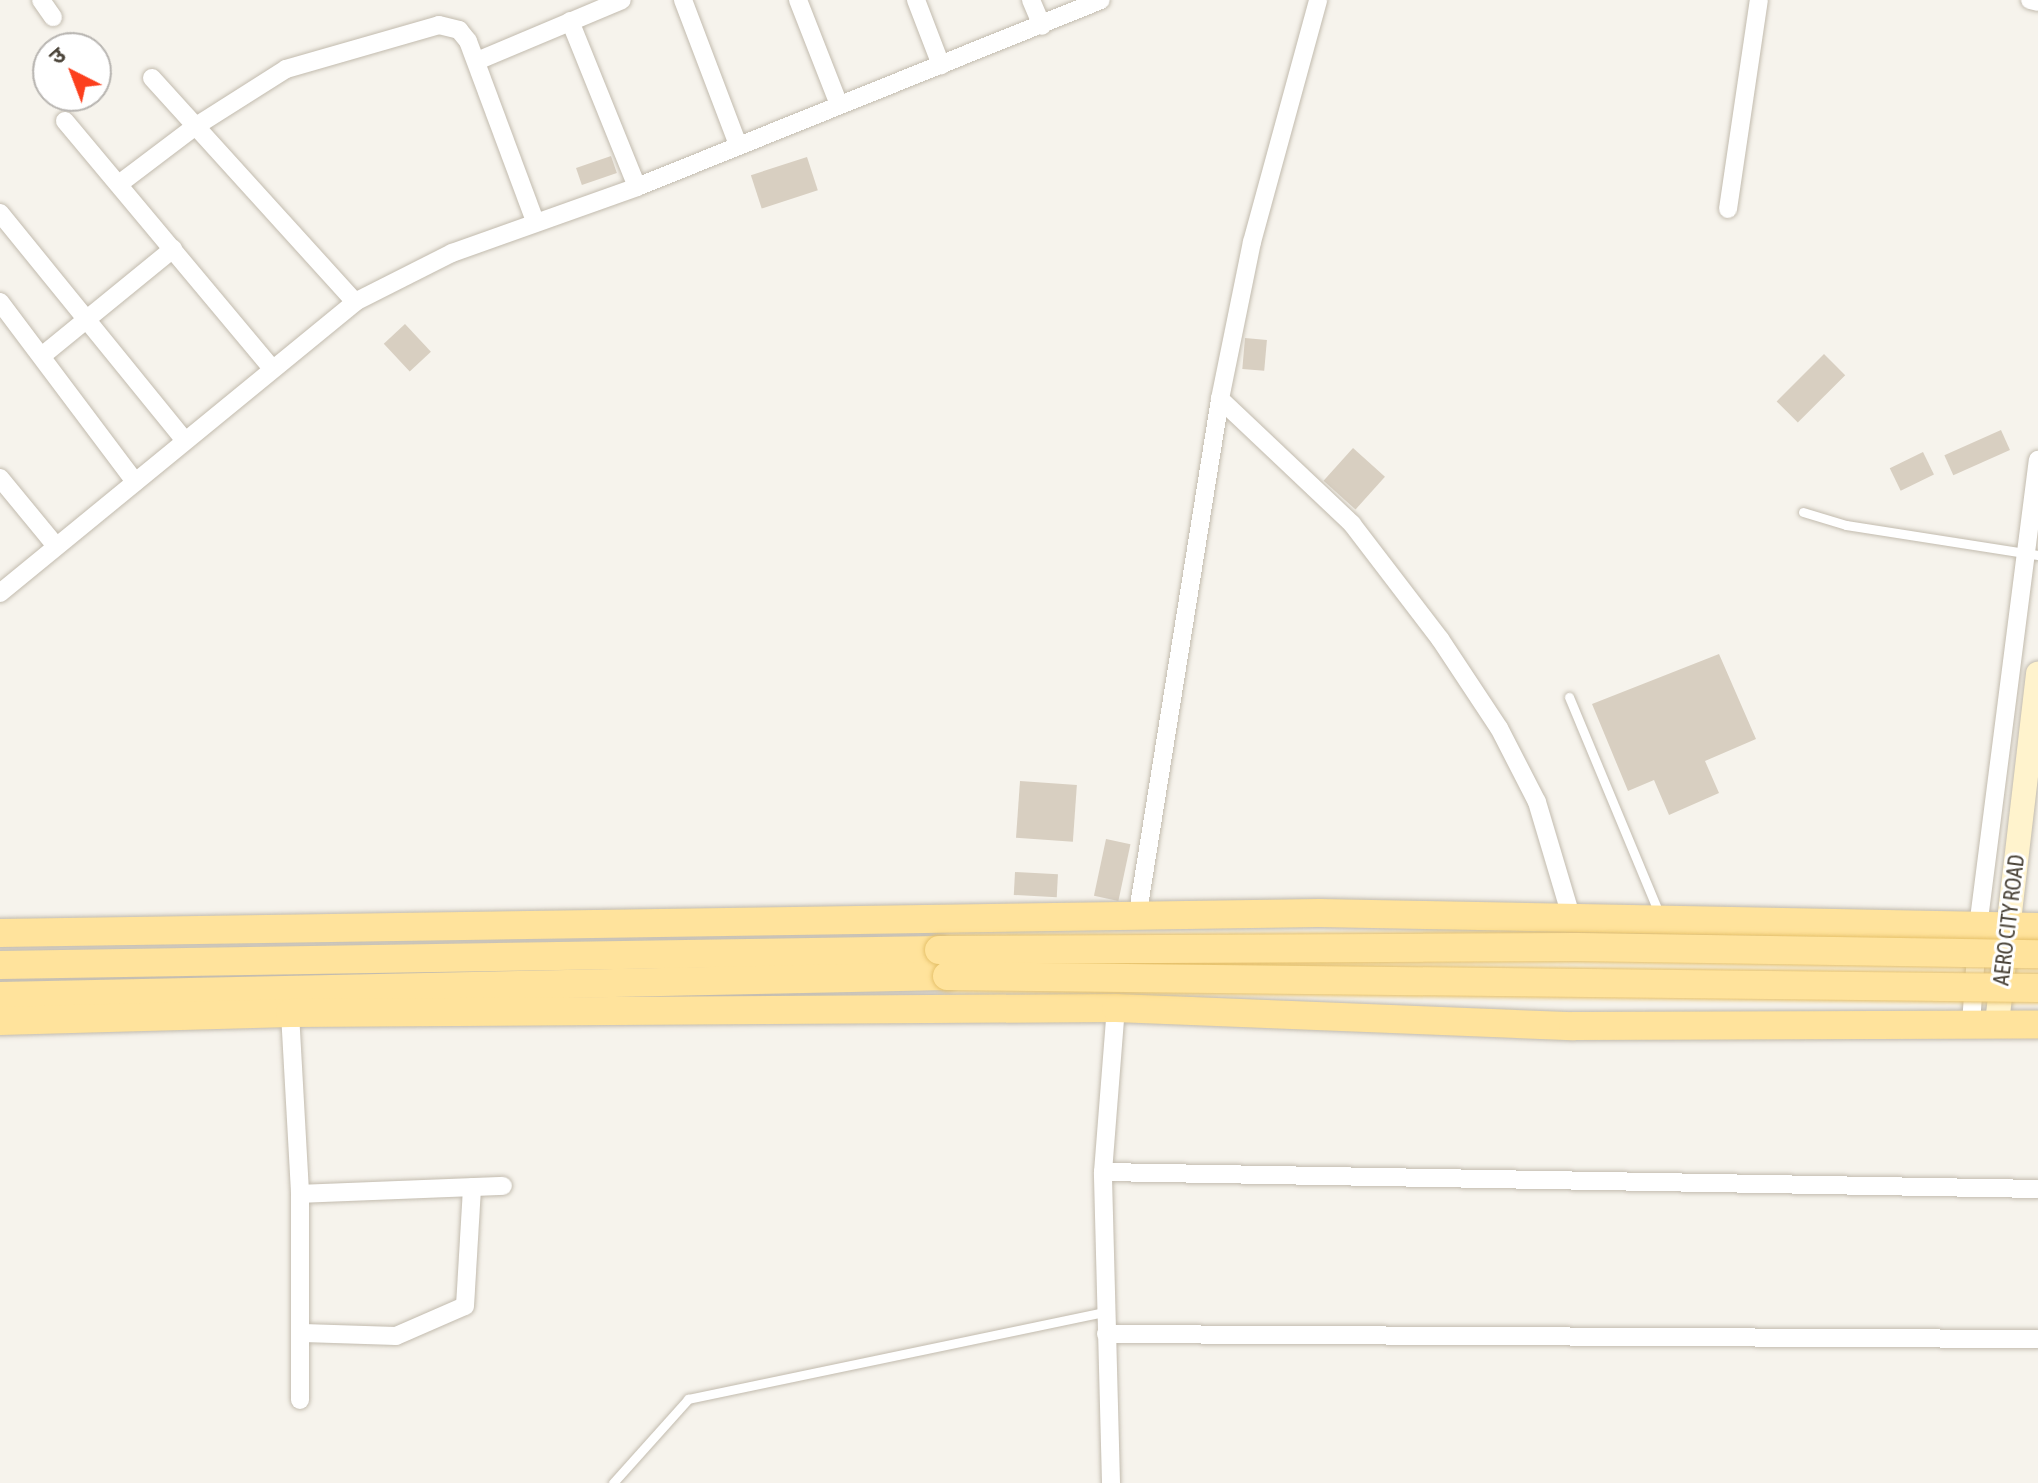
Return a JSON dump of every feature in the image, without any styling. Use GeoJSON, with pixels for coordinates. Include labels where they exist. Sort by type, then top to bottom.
{"type":"FeatureCollection","features":[{"type":"Feature","properties":{"kind":"main road"},"geometry":{"type":"LineString","coordinates":[[0,933],[1319,913],[1571,916],[1662,923],[2038,927]]}},
{"type":"Feature","properties":{"kind":"main road"},"geometry":{"type":"LineString","coordinates":[[0,996],[943,963],[1577,947],[2038,954]]}},
{"type":"Feature","properties":{"kind":"main road"},"geometry":{"type":"LineString","coordinates":[[0,965],[943,963],[2038,988]]}},
{"type":"Feature","properties":{"kind":"main road"},"geometry":{"type":"LineString","coordinates":[[0,1021],[290,1013],[1116,1008],[1573,1026],[2038,1024]]}},
{"type":"Feature","properties":{"kind":"street"},"geometry":{"type":"LineString","coordinates":[[41,0],[53,17]]}},
{"type":"Feature","properties":{"kind":"street"},"geometry":{"type":"LineString","coordinates":[[477,61],[622,0]]}},
{"type":"Feature","properties":{"kind":"street"},"geometry":{"type":"LineString","coordinates":[[683,0],[738,145]]}},
{"type":"Feature","properties":{"kind":"street"},"geometry":{"type":"LineString","coordinates":[[798,0],[838,102]]}},
{"type":"Feature","properties":{"kind":"street"},"geometry":{"type":"LineString","coordinates":[[916,0],[941,65]]}},
{"type":"Feature","properties":{"kind":"street"},"geometry":{"type":"LineString","coordinates":[[1031,0],[1042,26]]}},
{"type":"Feature","properties":{"kind":"street"},"geometry":{"type":"LineString","coordinates":[[0,593],[135,482],[183,438],[355,302],[452,253],[637,187],[838,102],[1042,26],[1101,0]]}},
{"type":"Feature","properties":{"kind":"street"},"geometry":{"type":"LineString","coordinates":[[1137,918],[1220,399],[1252,242],[1318,0]]}},
{"type":"Feature","properties":{"kind":"street"},"geometry":{"type":"LineString","coordinates":[[1728,209],[1759,0]]}},
{"type":"Feature","properties":{"kind":"street"},"geometry":{"type":"LineString","coordinates":[[2030,0],[2038,2]]}},
{"type":"Feature","properties":{"kind":"street"},"geometry":{"type":"LineString","coordinates":[[570,21],[637,187]]}},
{"type":"Feature","properties":{"kind":"street"},"geometry":{"type":"LineString","coordinates":[[119,184],[193,128],[286,69],[439,25],[459,30],[477,61],[535,221]]}},
{"type":"Feature","properties":{"kind":"street"},"geometry":{"type":"LineString","coordinates":[[152,78],[193,128],[355,302]]}},
{"type":"Feature","properties":{"kind":"street"},"geometry":{"type":"LineString","coordinates":[[65,121],[272,369]]}},
{"type":"Feature","properties":{"kind":"street"},"geometry":{"type":"LineString","coordinates":[[0,213],[90,318],[183,438]]}},
{"type":"Feature","properties":{"kind":"street"},"geometry":{"type":"LineString","coordinates":[[43,355],[173,249]]}},
{"type":"Feature","properties":{"kind":"street"},"geometry":{"type":"LineString","coordinates":[[0,302],[43,355],[135,482]]}},
{"type":"Feature","properties":{"kind":"street"},"geometry":{"type":"LineString","coordinates":[[1220,399],[1352,524],[1440,639],[1499,728],[1537,802],[1571,916]]}},
{"type":"Feature","properties":{"kind":"street"},"geometry":{"type":"LineString","coordinates":[[1992,927],[2032,554],[2038,460]]}},
{"type":"Feature","properties":{"kind":"street"},"geometry":{"type":"LineString","coordinates":[[0,478],[56,546]]}},
{"type":"Feature","properties":{"kind":"street","name":"AERO CITY ROAD"},"geometry":{"type":"LineString","coordinates":[[1984,1023],[1992,927],[2038,673]]}},
{"type":"Feature","properties":{"kind":"street"},"geometry":{"type":"LineString","coordinates":[[1111,1483],[1103,1172],[1116,1008]]}},
{"type":"Feature","properties":{"kind":"street"},"geometry":{"type":"LineString","coordinates":[[290,1013],[300,1194],[303,1333],[300,1400]]}},
{"type":"Feature","properties":{"kind":"street"},"geometry":{"type":"LineString","coordinates":[[1103,1172],[2038,1189]]}},
{"type":"Feature","properties":{"kind":"street"},"geometry":{"type":"LineString","coordinates":[[300,1194],[503,1186]]}},
{"type":"Feature","properties":{"kind":"street"},"geometry":{"type":"LineString","coordinates":[[303,1333],[396,1336],[465,1306],[472,1187]]}},
{"type":"Feature","properties":{"kind":"street"},"geometry":{"type":"LineString","coordinates":[[1106,1334],[2038,1339]]}},
{"type":"Feature","properties":{"kind":"lane"},"geometry":{"type":"LineString","coordinates":[[1803,512],[1846,525],[2032,554]]}},
{"type":"Feature","properties":{"kind":"lane"},"geometry":{"type":"LineString","coordinates":[[1569,697],[1662,923]]}},
{"type":"Feature","properties":{"kind":"lane"},"geometry":{"type":"LineString","coordinates":[[613,1483],[688,1399],[1105,1312]]}},
{"type":"Feature","properties":{"kind":"building"},"geometry":{"type":"Polygon","coordinates":[[[611,156],[617,173],[582,185],[576,168],[611,156]]]}},
{"type":"Feature","properties":{"kind":"building"},"geometry":{"type":"Polygon","coordinates":[[[807,157],[818,190],[762,209],[751,175],[807,157]]]}},
{"type":"Feature","properties":{"kind":"building"},"geometry":{"type":"Polygon","coordinates":[[[405,324],[431,352],[410,372],[384,344],[405,324]]]}},
{"type":"Feature","properties":{"kind":"building"},"geometry":{"type":"Polygon","coordinates":[[[1245,338],[1267,340],[1264,371],[1242,369],[1245,338]]]}},
{"type":"Feature","properties":{"kind":"building"},"geometry":{"type":"Polygon","coordinates":[[[1824,354],[1845,375],[1798,423],[1777,401],[1824,354]]]}},
{"type":"Feature","properties":{"kind":"building"},"geometry":{"type":"Polygon","coordinates":[[[2001,430],[2010,450],[1953,475],[1944,455],[2001,430]]]}},
{"type":"Feature","properties":{"kind":"building"},"geometry":{"type":"Polygon","coordinates":[[[1353,448],[1385,477],[1356,509],[1324,481],[1353,448]]]}},
{"type":"Feature","properties":{"kind":"building"},"geometry":{"type":"Polygon","coordinates":[[[1923,452],[1934,474],[1901,491],[1890,468],[1923,452]]]}},
{"type":"Feature","properties":{"kind":"building"},"geometry":{"type":"Polygon","coordinates":[[[1719,654],[1756,739],[1705,761],[1719,793],[1669,815],[1654,780],[1628,791],[1592,704],[1719,654]]]}},
{"type":"Feature","properties":{"kind":"building"},"geometry":{"type":"Polygon","coordinates":[[[1020,781],[1077,785],[1073,842],[1016,838],[1020,781]]]}},
{"type":"Feature","properties":{"kind":"building"},"geometry":{"type":"Polygon","coordinates":[[[1106,839],[1130,844],[1118,901],[1094,896],[1106,839]]]}},
{"type":"Feature","properties":{"kind":"building"},"geometry":{"type":"Polygon","coordinates":[[[1015,872],[1058,874],[1057,897],[1014,895],[1015,872]]]}}]}
